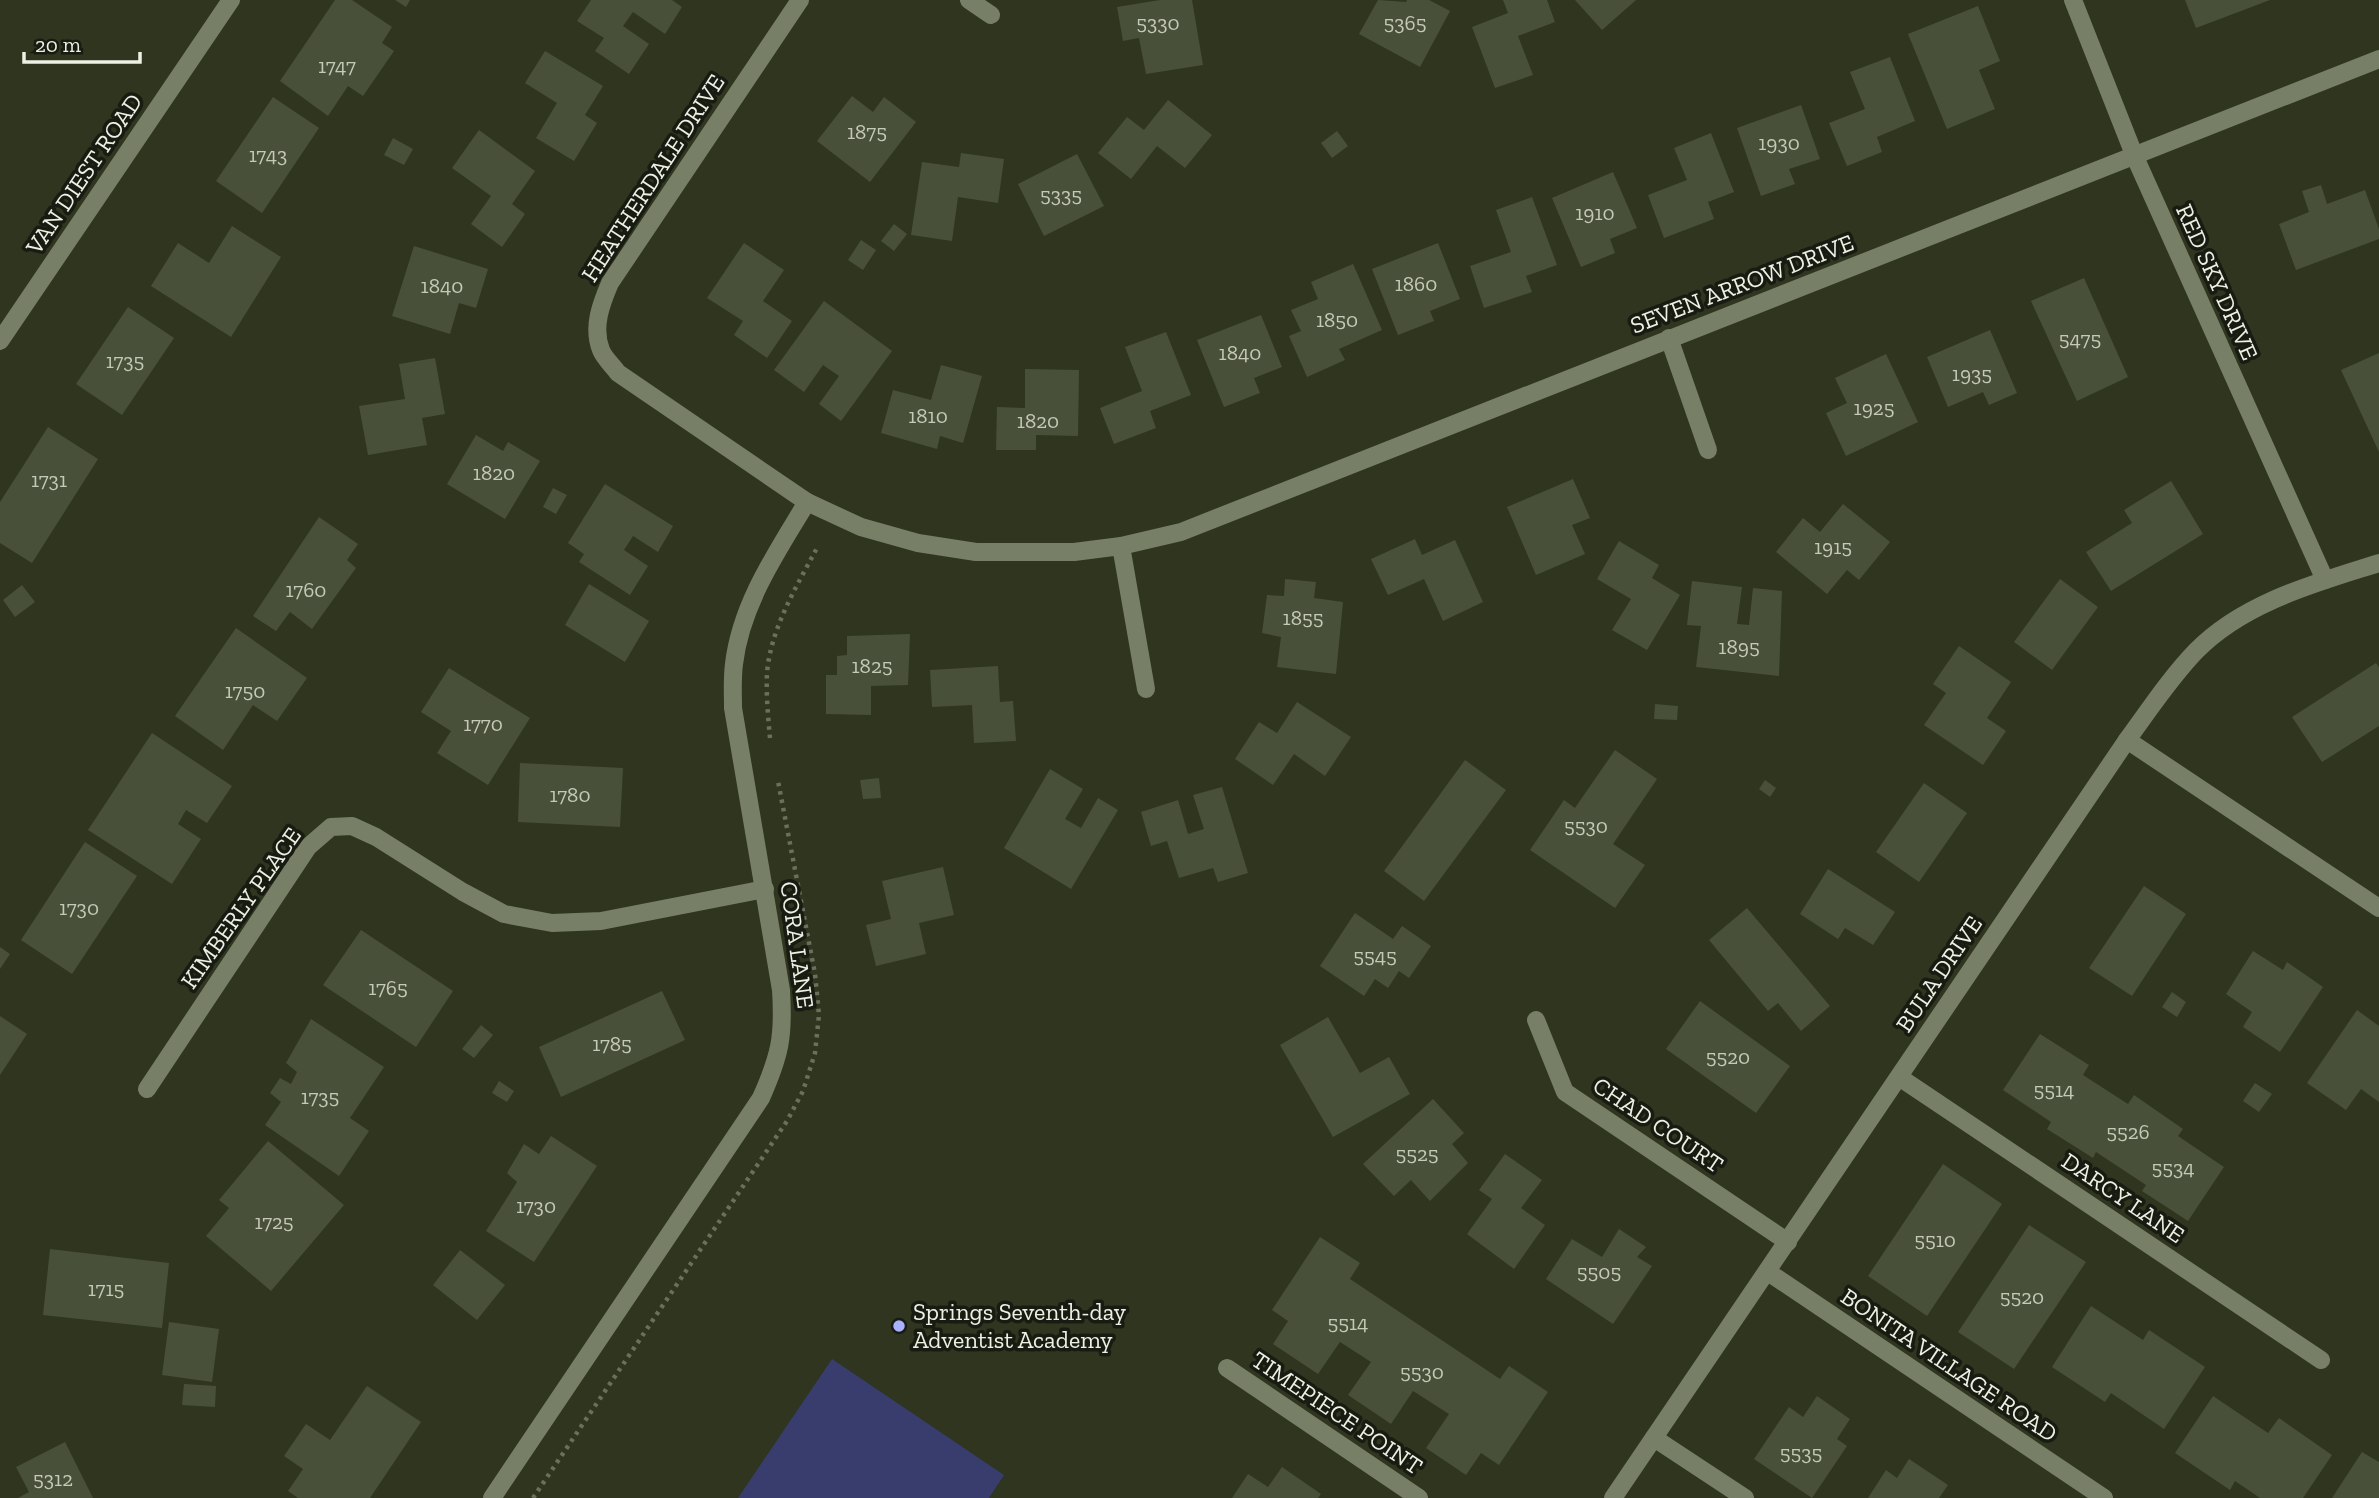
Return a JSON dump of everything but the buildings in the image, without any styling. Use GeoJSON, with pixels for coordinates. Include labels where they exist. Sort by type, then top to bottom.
{"type":"FeatureCollection","features":[{"type":"Feature","properties":{"kind":"street","name":"VAN DIEST ROAD"},"geometry":{"type":"LineString","coordinates":[[0,341],[231,0]]}},
{"type":"Feature","properties":{"kind":"street","name":"HEATHERDALE DRIVE"},"geometry":{"type":"LineString","coordinates":[[800,0],[610,282],[599,308],[597,331],[601,351],[618,373],[807,502]]}},
{"type":"Feature","properties":{"kind":"street"},"geometry":{"type":"LineString","coordinates":[[969,0],[991,15]]}},
{"type":"Feature","properties":{"kind":"street","name":"RED SKY DRIVE"},"geometry":{"type":"LineString","coordinates":[[2073,0],[2134,157],[2325,580]]}},
{"type":"Feature","properties":{"kind":"street","name":"SEVEN ARROW DRIVE"},"geometry":{"type":"LineString","coordinates":[[807,502],[861,527],[918,543],[976,552],[1074,552],[1121,547],[1181,532],[2379,59]]}},
{"type":"Feature","properties":{"kind":"street"},"geometry":{"type":"LineString","coordinates":[[1669,338],[1708,450]]}},
{"type":"Feature","properties":{"kind":"street","name":"CORA LANE"},"geometry":{"type":"LineString","coordinates":[[492,1498],[761,1098],[777,1063],[783,1027],[781,990],[733,708],[734,663],[745,617],[763,576],[807,502]]}},
{"type":"Feature","properties":{"kind":"street"},"geometry":{"type":"LineString","coordinates":[[1121,547],[1146,689]]}},
{"type":"Feature","properties":{"kind":"street","name":"BULA DRIVE"},"geometry":{"type":"LineString","coordinates":[[1613,1498],[2127,740],[2175,675],[2197,650],[2224,627],[2257,607],[2325,580],[2379,563]]}},
{"type":"Feature","properties":{"kind":"street"},"geometry":{"type":"LineString","coordinates":[[2127,740],[2379,908]]}},
{"type":"Feature","properties":{"kind":"street","name":"KIMBERLY PLACE"},"geometry":{"type":"LineString","coordinates":[[147,1090],[308,847],[331,827],[352,826],[376,837],[463,892],[504,914],[552,923],[601,921],[765,888]]}},
{"type":"Feature","properties":{"kind":"street","name":"CHAD COURT"},"geometry":{"type":"LineString","coordinates":[[1536,1020],[1565,1092],[1788,1242]]}},
{"type":"Feature","properties":{"kind":"street","name":"DARCY LANE"},"geometry":{"type":"LineString","coordinates":[[1899,1077],[2320,1360]]}},
{"type":"Feature","properties":{"kind":"street","name":"BONITA VILLAGE ROAD"},"geometry":{"type":"LineString","coordinates":[[1768,1272],[2104,1498]]}},
{"type":"Feature","properties":{"kind":"street","name":"TIMEPIECE POINT"},"geometry":{"type":"LineString","coordinates":[[1227,1368],[1419,1498]]}},
{"type":"Feature","properties":{"kind":"street"},"geometry":{"type":"LineString","coordinates":[[1654,1438],[1745,1498]]}},
{"type":"Feature","properties":{"kind":"path"},"geometry":{"type":"LineString","coordinates":[[770,739],[767,671],[776,635],[789,602],[818,546]]}},
{"type":"Feature","properties":{"kind":"path"},"geometry":{"type":"LineString","coordinates":[[533,1498],[787,1121],[803,1091],[815,1053],[820,1015],[815,974],[777,777]]}},
{"type":"Feature","properties":{"kind":"shaded area"},"geometry":{"type":"Polygon","coordinates":[[[832,1359],[1004,1475],[989,1498],[738,1498],[832,1359]]]}},
{"type":"Feature","properties":{"kind":"place","name":"Springs Seventh-day Adventist Academy"},"geometry":{"type":"Point","coordinates":[899,1326]}}]}
